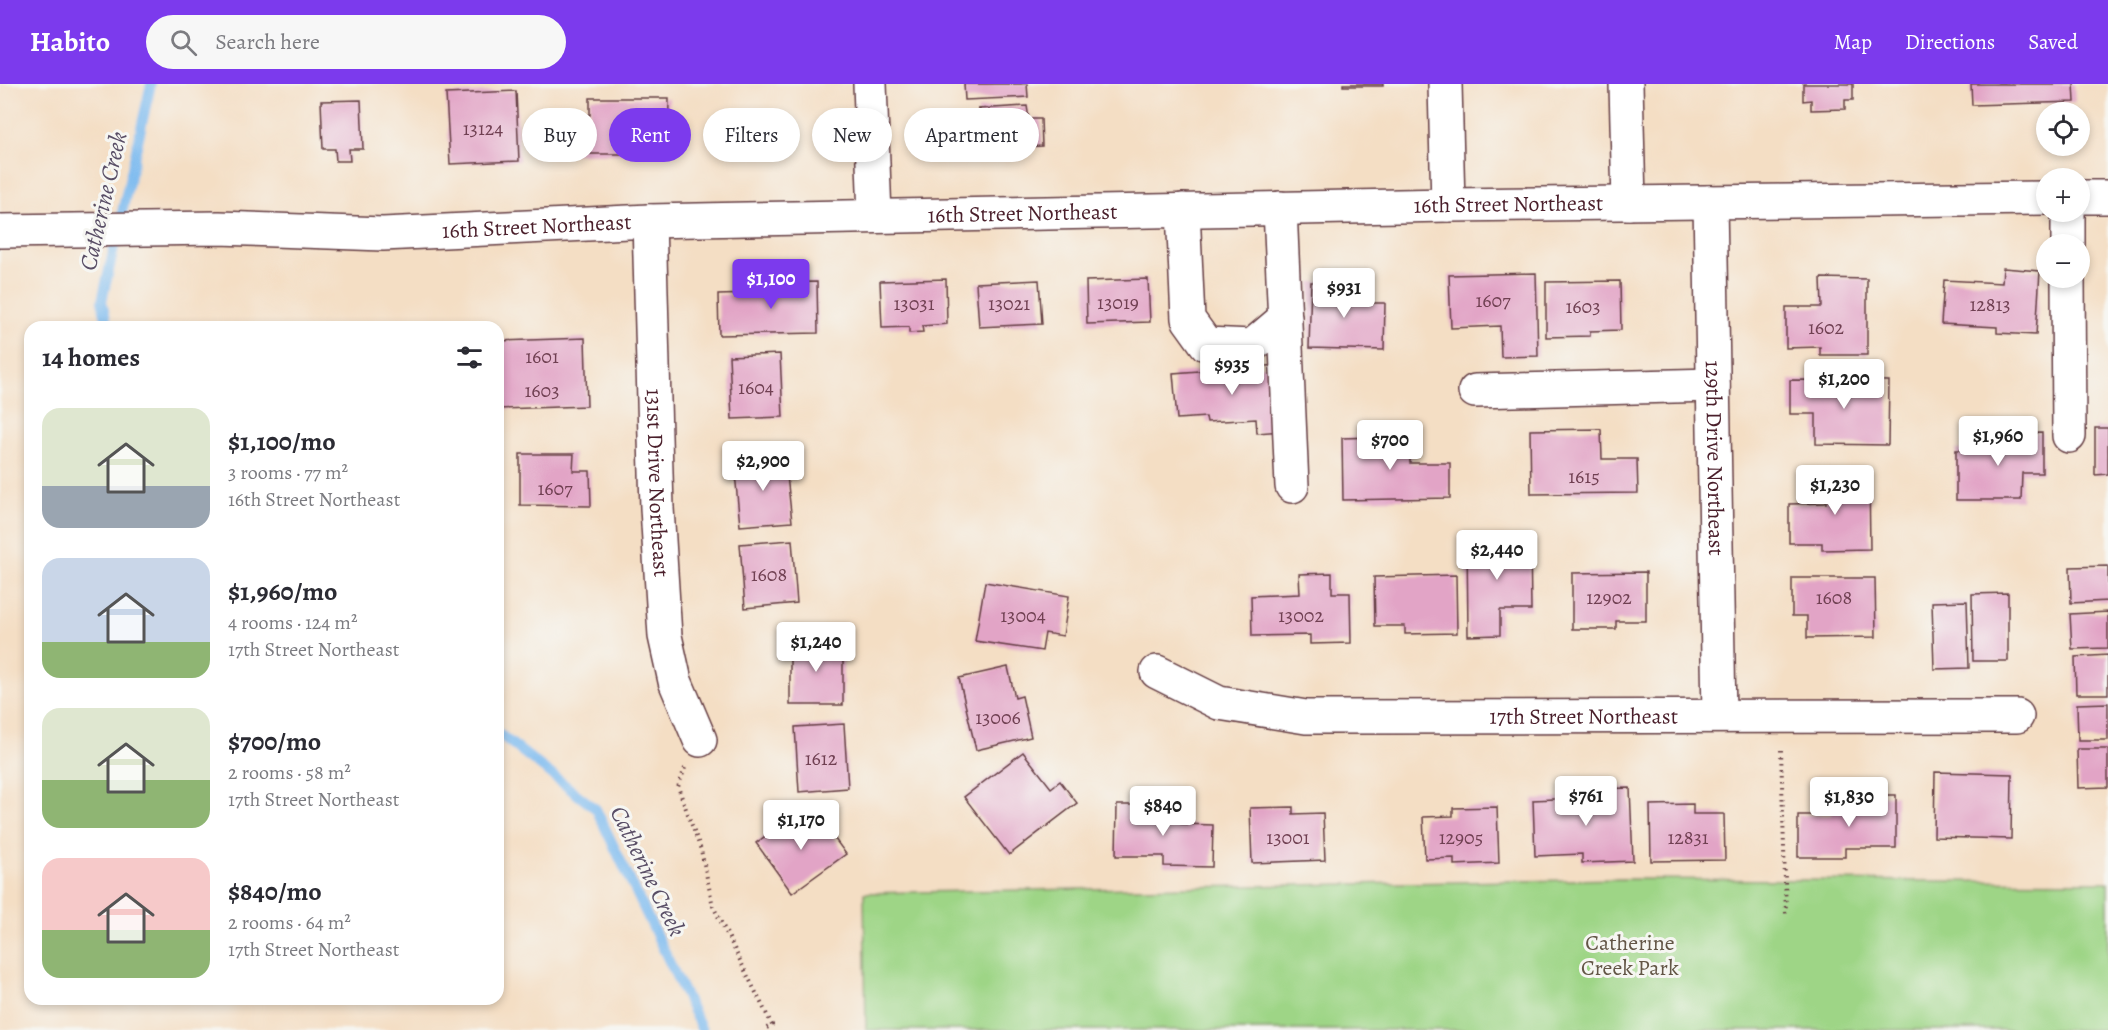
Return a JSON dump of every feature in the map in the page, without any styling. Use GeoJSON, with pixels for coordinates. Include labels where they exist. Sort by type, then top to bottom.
{"type":"FeatureCollection","features":[{"type":"Feature","properties":{"kind":"street"},"geometry":{"type":"LineString","coordinates":[[870,84],[875,216]]}},
{"type":"Feature","properties":{"kind":"street"},"geometry":{"type":"LineString","coordinates":[[1445,84],[1448,205]]}},
{"type":"Feature","properties":{"kind":"street"},"geometry":{"type":"LineString","coordinates":[[1626,84],[1629,203]]}},
{"type":"Feature","properties":{"kind":"street"},"geometry":{"type":"LineString","coordinates":[[2090,197],[2108,197]]}},
{"type":"Feature","properties":{"kind":"street","name":"16th Street Northeast"},"geometry":{"type":"LineString","coordinates":[[0,231],[182,228],[383,234],[649,220],[1448,205],[2036,198]]}},
{"type":"Feature","properties":{"kind":"street","name":"129th Drive Northeast"},"geometry":{"type":"LineString","coordinates":[[1710,202],[1719,715]]}},
{"type":"Feature","properties":{"kind":"street"},"geometry":{"type":"LineString","coordinates":[[1280,208],[1292,486]]}},
{"type":"Feature","properties":{"kind":"street"},"geometry":{"type":"LineString","coordinates":[[1183,210],[1188,319],[1206,344],[1252,346],[1285,318]]}},
{"type":"Feature","properties":{"kind":"street","name":"131st Drive Northeast"},"geometry":{"type":"LineString","coordinates":[[649,220],[657,508],[665,636],[675,681],[699,740]]}},
{"type":"Feature","properties":{"kind":"street"},"geometry":{"type":"LineString","coordinates":[[2068,288],[2069,436]]}},
{"type":"Feature","properties":{"kind":"street"},"geometry":{"type":"LineString","coordinates":[[1475,391],[1713,385]]}},
{"type":"Feature","properties":{"kind":"street","name":"17th Street Northeast"},"geometry":{"type":"LineString","coordinates":[[1157,672],[1219,703],[1306,717],[2017,716]]}},
{"type":"Feature","properties":{"kind":"path"},"geometry":{"type":"LineString","coordinates":[[699,740],[678,787],[701,850],[713,906],[772,1025],[763,1030]]}},
{"type":"Feature","properties":{"kind":"path"},"geometry":{"type":"LineString","coordinates":[[1781,750],[1786,914]]}},
{"type":"Feature","properties":{"kind":"green space","name":"Catherine Creek Park"},"geometry":{"type":"Polygon","coordinates":[[[1623,879],[2108,882],[2108,1030],[866,1030],[864,893],[1623,879]]]}},
{"type":"Feature","properties":{"kind":"building"},"geometry":{"type":"Polygon","coordinates":[[[964,84],[1027,84],[1028,97],[965,100],[964,84]]]}},
{"type":"Feature","properties":{"kind":"building"},"geometry":{"type":"Polygon","coordinates":[[[1343,84],[1383,84],[1383,86],[1343,86],[1343,84]]]}},
{"type":"Feature","properties":{"kind":"building"},"geometry":{"type":"Polygon","coordinates":[[[1803,84],[1853,84],[1853,100],[1845,100],[1845,109],[1811,110],[1811,100],[1803,101],[1803,84]]]}},
{"type":"Feature","properties":{"kind":"building"},"geometry":{"type":"Polygon","coordinates":[[[1971,84],[2074,84],[2075,102],[1972,105],[1971,84]]]}},
{"type":"Feature","properties":{"kind":"building"},"geometry":{"type":"Polygon","coordinates":[[[516,91],[519,161],[450,164],[446,94],[516,91]]]}},
{"type":"Feature","properties":{"kind":"building"},"geometry":{"type":"Polygon","coordinates":[[[590,98],[669,98],[669,108],[609,108],[609,154],[597,154],[597,108],[590,108],[590,98]]]}},
{"type":"Feature","properties":{"kind":"building"},"geometry":{"type":"Polygon","coordinates":[[[361,100],[363,149],[349,149],[350,161],[336,161],[335,149],[323,149],[321,101],[361,100]]]}},
{"type":"Feature","properties":{"kind":"building"},"geometry":{"type":"Polygon","coordinates":[[[1027,106],[1027,108],[994,108],[1027,106]]]}},
{"type":"Feature","properties":{"kind":"building"},"geometry":{"type":"Polygon","coordinates":[[[1039,119],[1041,119],[1042,146],[1039,146],[1039,119]]]}},
{"type":"Feature","properties":{"kind":"building"},"geometry":{"type":"Polygon","coordinates":[[[2003,268],[2036,271],[2036,288],[2039,288],[2036,335],[1997,333],[1997,327],[1941,324],[1944,280],[2002,283],[2003,268]]]}},
{"type":"Feature","properties":{"kind":"building"},"geometry":{"type":"Polygon","coordinates":[[[1536,273],[1538,356],[1501,357],[1500,326],[1451,328],[1449,275],[1536,273]]]}},
{"type":"Feature","properties":{"kind":"building"},"geometry":{"type":"Polygon","coordinates":[[[1821,278],[1867,279],[1867,355],[1820,355],[1820,347],[1786,348],[1786,307],[1822,307],[1821,278]]]}},
{"type":"Feature","properties":{"kind":"building"},"geometry":{"type":"Polygon","coordinates":[[[946,279],[947,324],[922,326],[923,332],[909,333],[909,327],[882,328],[880,281],[946,279]]]}},
{"type":"Feature","properties":{"kind":"building"},"geometry":{"type":"Polygon","coordinates":[[[1148,279],[1150,322],[1087,324],[1086,281],[1148,279]]]}},
{"type":"Feature","properties":{"kind":"building"},"geometry":{"type":"Polygon","coordinates":[[[1039,280],[1042,324],[979,327],[976,283],[1039,280]]]}},
{"type":"Feature","properties":{"kind":"building"},"geometry":{"type":"Polygon","coordinates":[[[1620,281],[1621,330],[1590,331],[1590,336],[1546,337],[1546,282],[1620,281]]]}},
{"type":"Feature","properties":{"kind":"building"},"geometry":{"type":"Polygon","coordinates":[[[817,282],[818,333],[719,335],[718,295],[752,294],[752,283],[817,282]]]}},
{"type":"Feature","properties":{"kind":"building"},"geometry":{"type":"Polygon","coordinates":[[[1311,282],[1353,282],[1353,303],[1385,303],[1384,350],[1309,348],[1311,282]]]}},
{"type":"Feature","properties":{"kind":"building"},"geometry":{"type":"Polygon","coordinates":[[[585,338],[587,406],[504,409],[504,341],[585,338]]]}},
{"type":"Feature","properties":{"kind":"building"},"geometry":{"type":"Polygon","coordinates":[[[780,354],[783,417],[732,419],[729,356],[780,354]]]}},
{"type":"Feature","properties":{"kind":"building"},"geometry":{"type":"Polygon","coordinates":[[[1279,365],[1283,431],[1257,433],[1256,419],[1207,422],[1206,417],[1177,419],[1173,373],[1279,365]]]}},
{"type":"Feature","properties":{"kind":"building"},"geometry":{"type":"Polygon","coordinates":[[[1790,380],[1889,381],[1888,445],[1816,444],[1816,414],[1790,414],[1790,380]]]}},
{"type":"Feature","properties":{"kind":"building"},"geometry":{"type":"Polygon","coordinates":[[[2095,428],[2108,428],[2108,474],[2095,475],[2095,428]]]}},
{"type":"Feature","properties":{"kind":"building"},"geometry":{"type":"Polygon","coordinates":[[[1601,429],[1602,459],[1637,459],[1638,493],[1531,494],[1530,430],[1601,429]]]}},
{"type":"Feature","properties":{"kind":"building"},"geometry":{"type":"Polygon","coordinates":[[[2042,433],[2042,473],[2022,473],[2021,500],[1956,500],[1956,450],[1979,450],[1979,440],[2001,440],[2002,434],[2042,433]]]}},
{"type":"Feature","properties":{"kind":"building"},"geometry":{"type":"Polygon","coordinates":[[[1410,436],[1410,463],[1450,463],[1450,498],[1343,500],[1342,438],[1410,436]]]}},
{"type":"Feature","properties":{"kind":"building"},"geometry":{"type":"Polygon","coordinates":[[[520,454],[574,454],[573,471],[590,471],[591,506],[520,505],[520,454]]]}},
{"type":"Feature","properties":{"kind":"building"},"geometry":{"type":"Polygon","coordinates":[[[785,457],[792,522],[740,526],[734,462],[785,457]]]}},
{"type":"Feature","properties":{"kind":"building"},"geometry":{"type":"Polygon","coordinates":[[[1869,475],[1870,549],[1822,550],[1822,543],[1789,543],[1789,504],[1826,503],[1826,476],[1869,475]]]}},
{"type":"Feature","properties":{"kind":"building"},"geometry":{"type":"Polygon","coordinates":[[[1530,537],[1531,610],[1500,610],[1500,635],[1468,636],[1467,538],[1530,537]]]}},
{"type":"Feature","properties":{"kind":"building"},"geometry":{"type":"Polygon","coordinates":[[[792,540],[797,603],[745,608],[740,544],[792,540]]]}},
{"type":"Feature","properties":{"kind":"building"},"geometry":{"type":"Polygon","coordinates":[[[2108,566],[2108,601],[2071,603],[2070,567],[2108,566]]]}},
{"type":"Feature","properties":{"kind":"building"},"geometry":{"type":"Polygon","coordinates":[[[1646,572],[1646,621],[1616,621],[1616,629],[1572,629],[1572,573],[1646,572]]]}},
{"type":"Feature","properties":{"kind":"building"},"geometry":{"type":"Polygon","coordinates":[[[1332,573],[1332,593],[1350,593],[1351,643],[1310,644],[1310,635],[1252,636],[1251,596],[1300,594],[1299,574],[1332,573]]]}},
{"type":"Feature","properties":{"kind":"building"},"geometry":{"type":"Polygon","coordinates":[[[1456,575],[1457,633],[1405,634],[1405,626],[1375,626],[1374,577],[1456,575]]]}},
{"type":"Feature","properties":{"kind":"building"},"geometry":{"type":"Polygon","coordinates":[[[1792,578],[1875,578],[1876,637],[1807,638],[1807,616],[1792,616],[1792,578]]]}},
{"type":"Feature","properties":{"kind":"building"},"geometry":{"type":"Polygon","coordinates":[[[985,582],[1069,596],[1063,636],[1045,633],[1042,651],[975,641],[985,582]]]}},
{"type":"Feature","properties":{"kind":"building"},"geometry":{"type":"Polygon","coordinates":[[[2008,593],[2008,661],[1973,661],[1972,594],[2008,593]]]}},
{"type":"Feature","properties":{"kind":"building"},"geometry":{"type":"Polygon","coordinates":[[[1967,601],[1969,668],[1934,669],[1932,602],[1967,601]]]}},
{"type":"Feature","properties":{"kind":"building"},"geometry":{"type":"Polygon","coordinates":[[[2108,612],[2108,648],[2072,649],[2070,614],[2108,612]]]}},
{"type":"Feature","properties":{"kind":"building"},"geometry":{"type":"Polygon","coordinates":[[[790,641],[843,641],[843,705],[790,705],[790,641]]]}},
{"type":"Feature","properties":{"kind":"building"},"geometry":{"type":"Polygon","coordinates":[[[2108,655],[2108,694],[2076,694],[2075,657],[2108,655]]]}},
{"type":"Feature","properties":{"kind":"building"},"geometry":{"type":"Polygon","coordinates":[[[1008,667],[1015,698],[1022,696],[1031,737],[976,750],[959,678],[1008,667]]]}},
{"type":"Feature","properties":{"kind":"building"},"geometry":{"type":"Polygon","coordinates":[[[2108,703],[2108,740],[2078,740],[2077,704],[2108,703]]]}},
{"type":"Feature","properties":{"kind":"building"},"geometry":{"type":"Polygon","coordinates":[[[844,724],[848,788],[799,792],[795,727],[844,724]]]}},
{"type":"Feature","properties":{"kind":"building"},"geometry":{"type":"Polygon","coordinates":[[[2077,749],[2108,749],[2108,787],[2078,788],[2077,749]]]}},
{"type":"Feature","properties":{"kind":"building"},"geometry":{"type":"Polygon","coordinates":[[[1023,752],[1051,788],[1060,781],[1077,803],[1009,855],[964,797],[1023,752]]]}},
{"type":"Feature","properties":{"kind":"building"},"geometry":{"type":"Polygon","coordinates":[[[1935,772],[2012,774],[2011,839],[1934,837],[1935,772]]]}},
{"type":"Feature","properties":{"kind":"building"},"geometry":{"type":"Polygon","coordinates":[[[1630,788],[1633,861],[1582,863],[1582,854],[1535,856],[1533,800],[1575,798],[1576,810],[1592,809],[1592,789],[1630,788]]]}},
{"type":"Feature","properties":{"kind":"building"},"geometry":{"type":"Polygon","coordinates":[[[1854,795],[1896,795],[1896,848],[1845,848],[1845,857],[1798,857],[1798,815],[1832,815],[1831,805],[1854,805],[1854,795]]]}},
{"type":"Feature","properties":{"kind":"building"},"geometry":{"type":"Polygon","coordinates":[[[1693,804],[1693,814],[1724,814],[1725,860],[1651,861],[1650,805],[1693,804]]]}},
{"type":"Feature","properties":{"kind":"building"},"geometry":{"type":"Polygon","coordinates":[[[1117,805],[1157,805],[1157,815],[1181,815],[1181,824],[1213,825],[1212,867],[1164,866],[1164,856],[1116,856],[1117,805]]]}},
{"type":"Feature","properties":{"kind":"building"},"geometry":{"type":"Polygon","coordinates":[[[1293,807],[1293,814],[1323,813],[1325,860],[1252,863],[1250,808],[1293,807]]]}},
{"type":"Feature","properties":{"kind":"building"},"geometry":{"type":"Polygon","coordinates":[[[1497,807],[1499,863],[1454,865],[1454,858],[1425,859],[1423,817],[1453,816],[1453,808],[1497,807]]]}},
{"type":"Feature","properties":{"kind":"building"},"geometry":{"type":"Polygon","coordinates":[[[815,812],[846,854],[792,893],[756,843],[786,821],[792,829],[815,812]]]}},
{"type":"Feature","properties":{"kind":"waterway","name":"Catherine Creek"},"geometry":{"type":"LineString","coordinates":[[107,321],[102,301],[151,84]]}},
{"type":"Feature","properties":{"kind":"waterway","name":"Catherine Creek"},"geometry":{"type":"LineString","coordinates":[[504,738],[596,809],[702,1030]]}}]}
